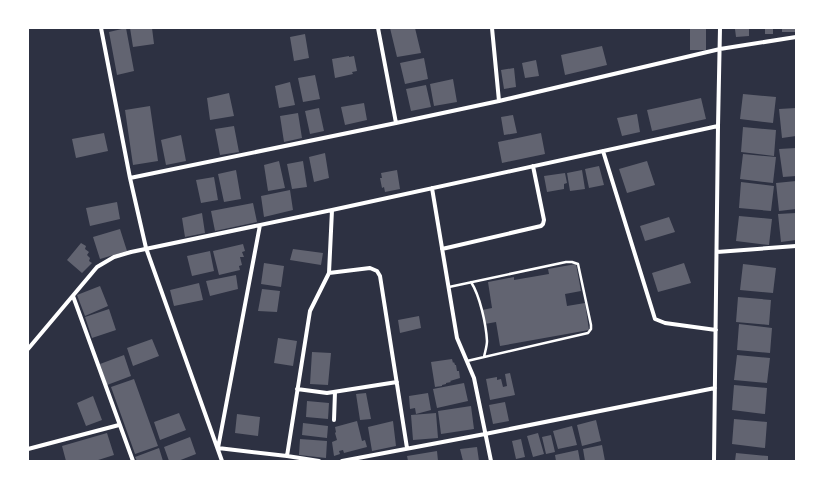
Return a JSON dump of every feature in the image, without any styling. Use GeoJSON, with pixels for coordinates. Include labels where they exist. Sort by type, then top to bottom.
{"type":"FeatureCollection","features":[{"type":"Feature","properties":{"kind":"street"},"geometry":{"type":"LineString","coordinates":[[101,28],[130,178],[146,248],[222,461]]}},
{"type":"Feature","properties":{"kind":"street"},"geometry":{"type":"LineString","coordinates":[[378,28],[396,123]]}},
{"type":"Feature","properties":{"kind":"street"},"geometry":{"type":"LineString","coordinates":[[492,28],[499,101]]}},
{"type":"Feature","properties":{"kind":"street"},"geometry":{"type":"LineString","coordinates":[[714,461],[720,28]]}},
{"type":"Feature","properties":{"kind":"street"},"geometry":{"type":"LineString","coordinates":[[130,178],[499,101],[720,49],[796,37]]}},
{"type":"Feature","properties":{"kind":"street"},"geometry":{"type":"LineString","coordinates":[[28,349],[97,267],[114,257],[146,248],[332,210],[718,126]]}},
{"type":"Feature","properties":{"kind":"street"},"geometry":{"type":"LineString","coordinates":[[603,151],[655,319],[665,323],[716,330]]}},
{"type":"Feature","properties":{"kind":"street"},"geometry":{"type":"LineString","coordinates":[[442,249],[541,226],[544,220],[533,166]]}},
{"type":"Feature","properties":{"kind":"street"},"geometry":{"type":"LineString","coordinates":[[432,188],[457,338],[474,378],[490,461]]}},
{"type":"Feature","properties":{"kind":"street"},"geometry":{"type":"LineString","coordinates":[[287,456],[310,311],[329,273],[332,210]]}},
{"type":"Feature","properties":{"kind":"street"},"geometry":{"type":"LineString","coordinates":[[218,448],[260,225]]}},
{"type":"Feature","properties":{"kind":"street"},"geometry":{"type":"LineString","coordinates":[[717,252],[796,246]]}},
{"type":"Feature","properties":{"kind":"street"},"geometry":{"type":"LineString","coordinates":[[329,273],[370,268],[377,271],[380,276],[407,448]]}},
{"type":"Feature","properties":{"kind":"street"},"geometry":{"type":"LineString","coordinates":[[73,296],[133,461]]}},
{"type":"Feature","properties":{"kind":"street"},"geometry":{"type":"LineString","coordinates":[[298,389],[320,393],[335,392],[396,382]]}},
{"type":"Feature","properties":{"kind":"street"},"geometry":{"type":"LineString","coordinates":[[342,461],[715,388]]}},
{"type":"Feature","properties":{"kind":"street"},"geometry":{"type":"LineString","coordinates":[[334,420],[335,392]]}},
{"type":"Feature","properties":{"kind":"street"},"geometry":{"type":"LineString","coordinates":[[28,449],[119,425]]}},
{"type":"Feature","properties":{"kind":"street"},"geometry":{"type":"LineString","coordinates":[[218,448],[319,461]]}},
{"type":"Feature","properties":{"kind":"lane"},"geometry":{"type":"LineString","coordinates":[[448,288],[566,262],[578,264],[591,325],[591,329],[588,333],[467,361]]}},
{"type":"Feature","properties":{"kind":"lane"},"geometry":{"type":"LineString","coordinates":[[471,282],[477,291],[487,342],[484,357]]}},
{"type":"Feature","properties":{"kind":"building"},"geometry":{"type":"Polygon","coordinates":[[[126,28],[134,71],[117,75],[109,32],[126,28]]]}},
{"type":"Feature","properties":{"kind":"building"},"geometry":{"type":"Polygon","coordinates":[[[130,28],[152,28],[154,44],[133,47],[130,28]]]}},
{"type":"Feature","properties":{"kind":"building"},"geometry":{"type":"Polygon","coordinates":[[[390,28],[415,28],[421,53],[397,57],[390,28]]]}},
{"type":"Feature","properties":{"kind":"building"},"geometry":{"type":"Polygon","coordinates":[[[690,28],[706,28],[706,50],[690,50],[690,28]]]}},
{"type":"Feature","properties":{"kind":"building"},"geometry":{"type":"Polygon","coordinates":[[[749,28],[749,36],[736,37],[735,29],[749,28]]]}},
{"type":"Feature","properties":{"kind":"building"},"geometry":{"type":"Polygon","coordinates":[[[765,28],[773,28],[773,34],[765,34],[765,28]]]}},
{"type":"Feature","properties":{"kind":"building"},"geometry":{"type":"Polygon","coordinates":[[[782,28],[796,28],[796,32],[782,32],[782,28]]]}},
{"type":"Feature","properties":{"kind":"building"},"geometry":{"type":"Polygon","coordinates":[[[305,34],[309,58],[294,61],[290,37],[305,34]]]}},
{"type":"Feature","properties":{"kind":"building"},"geometry":{"type":"Polygon","coordinates":[[[602,46],[607,65],[565,75],[561,55],[602,46]]]}},
{"type":"Feature","properties":{"kind":"building"},"geometry":{"type":"Polygon","coordinates":[[[354,56],[357,71],[352,72],[353,74],[335,78],[332,59],[354,56]]]}},
{"type":"Feature","properties":{"kind":"building"},"geometry":{"type":"Polygon","coordinates":[[[424,58],[428,79],[405,84],[400,63],[424,58]]]}},
{"type":"Feature","properties":{"kind":"building"},"geometry":{"type":"Polygon","coordinates":[[[536,60],[539,76],[525,78],[522,63],[536,60]]]}},
{"type":"Feature","properties":{"kind":"building"},"geometry":{"type":"Polygon","coordinates":[[[514,68],[516,87],[504,89],[501,70],[514,68]]]}},
{"type":"Feature","properties":{"kind":"building"},"geometry":{"type":"Polygon","coordinates":[[[315,75],[320,99],[303,102],[298,78],[315,75]]]}},
{"type":"Feature","properties":{"kind":"building"},"geometry":{"type":"Polygon","coordinates":[[[453,79],[457,102],[434,106],[430,84],[453,79]]]}},
{"type":"Feature","properties":{"kind":"building"},"geometry":{"type":"Polygon","coordinates":[[[290,82],[295,105],[279,108],[275,86],[290,82]]]}},
{"type":"Feature","properties":{"kind":"building"},"geometry":{"type":"Polygon","coordinates":[[[426,85],[431,107],[411,111],[406,89],[426,85]]]}},
{"type":"Feature","properties":{"kind":"building"},"geometry":{"type":"Polygon","coordinates":[[[229,93],[234,116],[210,120],[207,98],[229,93]]]}},
{"type":"Feature","properties":{"kind":"building"},"geometry":{"type":"Polygon","coordinates":[[[743,94],[776,97],[773,123],[740,119],[743,94]]]}},
{"type":"Feature","properties":{"kind":"building"},"geometry":{"type":"Polygon","coordinates":[[[701,98],[706,119],[652,131],[647,110],[701,98]]]}},
{"type":"Feature","properties":{"kind":"building"},"geometry":{"type":"Polygon","coordinates":[[[364,103],[367,120],[345,125],[341,107],[364,103]]]}},
{"type":"Feature","properties":{"kind":"building"},"geometry":{"type":"Polygon","coordinates":[[[150,106],[158,161],[133,165],[125,110],[150,106]]]}},
{"type":"Feature","properties":{"kind":"building"},"geometry":{"type":"Polygon","coordinates":[[[319,108],[324,131],[310,134],[305,111],[319,108]]]}},
{"type":"Feature","properties":{"kind":"building"},"geometry":{"type":"Polygon","coordinates":[[[796,108],[796,136],[782,138],[779,109],[796,108]]]}},
{"type":"Feature","properties":{"kind":"building"},"geometry":{"type":"Polygon","coordinates":[[[298,113],[302,138],[284,142],[280,116],[298,113]]]}},
{"type":"Feature","properties":{"kind":"building"},"geometry":{"type":"Polygon","coordinates":[[[637,114],[640,132],[622,136],[617,118],[637,114]]]}},
{"type":"Feature","properties":{"kind":"building"},"geometry":{"type":"Polygon","coordinates":[[[513,115],[517,133],[504,135],[501,117],[513,115]]]}},
{"type":"Feature","properties":{"kind":"building"},"geometry":{"type":"Polygon","coordinates":[[[234,126],[239,152],[220,155],[215,129],[234,126]]]}},
{"type":"Feature","properties":{"kind":"building"},"geometry":{"type":"Polygon","coordinates":[[[743,127],[776,130],[774,156],[741,152],[743,127]]]}},
{"type":"Feature","properties":{"kind":"building"},"geometry":{"type":"Polygon","coordinates":[[[104,133],[108,151],[76,158],[72,139],[104,133]]]}},
{"type":"Feature","properties":{"kind":"building"},"geometry":{"type":"Polygon","coordinates":[[[541,133],[545,154],[502,163],[498,142],[541,133]]]}},
{"type":"Feature","properties":{"kind":"building"},"geometry":{"type":"Polygon","coordinates":[[[181,135],[186,161],[166,165],[161,140],[181,135]]]}},
{"type":"Feature","properties":{"kind":"building"},"geometry":{"type":"Polygon","coordinates":[[[796,148],[796,176],[783,177],[779,149],[796,148]]]}},
{"type":"Feature","properties":{"kind":"building"},"geometry":{"type":"Polygon","coordinates":[[[325,153],[329,178],[314,182],[309,157],[325,153]]]}},
{"type":"Feature","properties":{"kind":"building"},"geometry":{"type":"Polygon","coordinates":[[[743,154],[776,157],[773,183],[740,179],[743,154]]]}},
{"type":"Feature","properties":{"kind":"building"},"geometry":{"type":"Polygon","coordinates":[[[279,161],[285,188],[268,191],[264,165],[279,161]]]}},
{"type":"Feature","properties":{"kind":"building"},"geometry":{"type":"Polygon","coordinates":[[[303,161],[307,187],[292,189],[287,164],[303,161]]]}},
{"type":"Feature","properties":{"kind":"building"},"geometry":{"type":"Polygon","coordinates":[[[647,161],[655,185],[627,193],[619,169],[647,161]]]}},
{"type":"Feature","properties":{"kind":"building"},"geometry":{"type":"Polygon","coordinates":[[[599,166],[604,185],[589,188],[585,169],[599,166]]]}},
{"type":"Feature","properties":{"kind":"building"},"geometry":{"type":"Polygon","coordinates":[[[236,170],[241,199],[224,202],[218,174],[236,170]]]}},
{"type":"Feature","properties":{"kind":"building"},"geometry":{"type":"Polygon","coordinates":[[[397,170],[400,189],[385,192],[384,187],[382,188],[380,178],[382,178],[381,173],[397,170]]]}},
{"type":"Feature","properties":{"kind":"building"},"geometry":{"type":"Polygon","coordinates":[[[582,170],[585,189],[570,191],[567,173],[582,170]]]}},
{"type":"Feature","properties":{"kind":"building"},"geometry":{"type":"Polygon","coordinates":[[[565,173],[567,183],[564,184],[564,189],[547,192],[544,176],[565,173]]]}},
{"type":"Feature","properties":{"kind":"building"},"geometry":{"type":"Polygon","coordinates":[[[214,177],[218,200],[201,203],[196,180],[214,177]]]}},
{"type":"Feature","properties":{"kind":"building"},"geometry":{"type":"Polygon","coordinates":[[[796,181],[796,209],[779,211],[776,183],[796,181]]]}},
{"type":"Feature","properties":{"kind":"building"},"geometry":{"type":"Polygon","coordinates":[[[741,182],[774,186],[771,211],[739,208],[741,182]]]}},
{"type":"Feature","properties":{"kind":"building"},"geometry":{"type":"Polygon","coordinates":[[[290,190],[293,210],[264,217],[261,196],[290,190]]]}},
{"type":"Feature","properties":{"kind":"building"},"geometry":{"type":"Polygon","coordinates":[[[117,202],[120,219],[90,226],[86,208],[117,202]]]}},
{"type":"Feature","properties":{"kind":"building"},"geometry":{"type":"Polygon","coordinates":[[[253,203],[257,222],[215,231],[211,211],[253,203]]]}},
{"type":"Feature","properties":{"kind":"building"},"geometry":{"type":"Polygon","coordinates":[[[202,213],[205,233],[185,237],[182,218],[202,213]]]}},
{"type":"Feature","properties":{"kind":"building"},"geometry":{"type":"Polygon","coordinates":[[[796,213],[796,240],[781,242],[778,214],[796,213]]]}},
{"type":"Feature","properties":{"kind":"building"},"geometry":{"type":"Polygon","coordinates":[[[739,216],[772,219],[769,245],[736,241],[739,216]]]}},
{"type":"Feature","properties":{"kind":"building"},"geometry":{"type":"Polygon","coordinates":[[[669,217],[675,232],[645,241],[640,226],[669,217]]]}},
{"type":"Feature","properties":{"kind":"building"},"geometry":{"type":"Polygon","coordinates":[[[120,229],[127,251],[100,259],[93,237],[120,229]]]}},
{"type":"Feature","properties":{"kind":"building"},"geometry":{"type":"Polygon","coordinates":[[[81,243],[86,246],[85,249],[89,252],[87,255],[90,258],[89,261],[92,263],[82,273],[67,260],[81,243]]]}},
{"type":"Feature","properties":{"kind":"building"},"geometry":{"type":"Polygon","coordinates":[[[243,244],[245,251],[242,252],[244,257],[240,257],[242,265],[239,266],[240,270],[219,275],[213,251],[243,244]]]}},
{"type":"Feature","properties":{"kind":"building"},"geometry":{"type":"Polygon","coordinates":[[[293,249],[323,253],[321,265],[290,260],[293,249]]]}},
{"type":"Feature","properties":{"kind":"building"},"geometry":{"type":"Polygon","coordinates":[[[210,251],[214,271],[192,276],[187,256],[210,251]]]}},
{"type":"Feature","properties":{"kind":"building"},"geometry":{"type":"Polygon","coordinates":[[[264,263],[284,266],[281,287],[261,284],[264,263]]]}},
{"type":"Feature","properties":{"kind":"building"},"geometry":{"type":"Polygon","coordinates":[[[684,263],[691,283],[658,292],[652,273],[684,263]]]}},
{"type":"Feature","properties":{"kind":"building"},"geometry":{"type":"Polygon","coordinates":[[[576,264],[581,291],[565,294],[567,306],[585,303],[589,330],[500,346],[496,322],[485,324],[482,310],[492,308],[488,282],[514,277],[514,280],[549,274],[548,269],[576,264]]]}},
{"type":"Feature","properties":{"kind":"building"},"geometry":{"type":"Polygon","coordinates":[[[743,264],[776,268],[773,293],[740,290],[743,264]]]}},
{"type":"Feature","properties":{"kind":"building"},"geometry":{"type":"Polygon","coordinates":[[[236,275],[238,289],[210,296],[206,281],[236,275]]]}},
{"type":"Feature","properties":{"kind":"building"},"geometry":{"type":"Polygon","coordinates":[[[199,283],[203,300],[174,306],[170,290],[199,283]]]}},
{"type":"Feature","properties":{"kind":"building"},"geometry":{"type":"Polygon","coordinates":[[[100,286],[108,306],[85,316],[77,295],[100,286]]]}},
{"type":"Feature","properties":{"kind":"building"},"geometry":{"type":"Polygon","coordinates":[[[262,289],[280,291],[277,312],[258,311],[262,289]]]}},
{"type":"Feature","properties":{"kind":"building"},"geometry":{"type":"Polygon","coordinates":[[[738,297],[771,300],[769,325],[736,322],[738,297]]]}},
{"type":"Feature","properties":{"kind":"building"},"geometry":{"type":"Polygon","coordinates":[[[109,309],[116,330],[92,338],[85,317],[109,309]]]}},
{"type":"Feature","properties":{"kind":"building"},"geometry":{"type":"Polygon","coordinates":[[[419,316],[421,328],[400,333],[398,320],[419,316]]]}},
{"type":"Feature","properties":{"kind":"building"},"geometry":{"type":"Polygon","coordinates":[[[739,324],[772,328],[770,353],[737,350],[739,324]]]}},
{"type":"Feature","properties":{"kind":"building"},"geometry":{"type":"Polygon","coordinates":[[[278,338],[297,341],[293,366],[274,363],[278,338]]]}},
{"type":"Feature","properties":{"kind":"building"},"geometry":{"type":"Polygon","coordinates":[[[152,339],[159,356],[133,366],[127,348],[152,339]]]}},
{"type":"Feature","properties":{"kind":"building"},"geometry":{"type":"Polygon","coordinates":[[[312,352],[331,353],[328,385],[310,384],[312,352]]]}},
{"type":"Feature","properties":{"kind":"building"},"geometry":{"type":"Polygon","coordinates":[[[124,355],[131,376],[107,385],[100,364],[124,355]]]}},
{"type":"Feature","properties":{"kind":"building"},"geometry":{"type":"Polygon","coordinates":[[[737,355],[770,358],[767,383],[734,380],[737,355]]]}},
{"type":"Feature","properties":{"kind":"building"},"geometry":{"type":"Polygon","coordinates":[[[452,359],[453,363],[454,362],[456,365],[457,371],[459,371],[460,378],[450,381],[451,382],[442,386],[435,387],[431,362],[452,359]]]}},
{"type":"Feature","properties":{"kind":"building"},"geometry":{"type":"Polygon","coordinates":[[[510,373],[515,395],[490,400],[486,379],[497,377],[497,380],[501,379],[503,387],[507,386],[505,374],[510,373]]]}},
{"type":"Feature","properties":{"kind":"building"},"geometry":{"type":"Polygon","coordinates":[[[134,379],[158,446],[135,454],[111,387],[134,379]]]}},
{"type":"Feature","properties":{"kind":"building"},"geometry":{"type":"Polygon","coordinates":[[[464,383],[468,401],[437,408],[433,389],[464,383]]]}},
{"type":"Feature","properties":{"kind":"building"},"geometry":{"type":"Polygon","coordinates":[[[734,385],[767,388],[765,414],[732,410],[734,385]]]}},
{"type":"Feature","properties":{"kind":"building"},"geometry":{"type":"Polygon","coordinates":[[[366,393],[371,419],[360,420],[356,394],[366,393]]]}},
{"type":"Feature","properties":{"kind":"building"},"geometry":{"type":"Polygon","coordinates":[[[428,393],[431,410],[416,414],[415,408],[410,409],[409,396],[428,393]]]}},
{"type":"Feature","properties":{"kind":"building"},"geometry":{"type":"Polygon","coordinates":[[[93,396],[102,420],[86,426],[77,403],[93,396]]]}},
{"type":"Feature","properties":{"kind":"building"},"geometry":{"type":"Polygon","coordinates":[[[307,401],[329,403],[328,419],[306,417],[307,401]]]}},
{"type":"Feature","properties":{"kind":"building"},"geometry":{"type":"Polygon","coordinates":[[[505,402],[509,421],[493,424],[489,405],[505,402]]]}},
{"type":"Feature","properties":{"kind":"building"},"geometry":{"type":"Polygon","coordinates":[[[471,406],[474,429],[441,434],[438,411],[471,406]]]}},
{"type":"Feature","properties":{"kind":"building"},"geometry":{"type":"Polygon","coordinates":[[[179,413],[186,430],[160,440],[154,422],[179,413]]]}},
{"type":"Feature","properties":{"kind":"building"},"geometry":{"type":"Polygon","coordinates":[[[436,413],[438,438],[413,440],[411,415],[436,413]]]}},
{"type":"Feature","properties":{"kind":"building"},"geometry":{"type":"Polygon","coordinates":[[[237,414],[260,417],[258,436],[235,433],[237,414]]]}},
{"type":"Feature","properties":{"kind":"building"},"geometry":{"type":"Polygon","coordinates":[[[734,419],[767,422],[765,448],[732,444],[734,419]]]}},
{"type":"Feature","properties":{"kind":"building"},"geometry":{"type":"Polygon","coordinates":[[[596,420],[601,441],[582,446],[577,425],[596,420]]]}},
{"type":"Feature","properties":{"kind":"building"},"geometry":{"type":"Polygon","coordinates":[[[357,421],[362,441],[365,440],[367,447],[344,453],[343,450],[339,451],[340,454],[334,456],[332,442],[337,440],[335,427],[357,421]]]}},
{"type":"Feature","properties":{"kind":"building"},"geometry":{"type":"Polygon","coordinates":[[[393,421],[396,446],[372,451],[368,427],[393,421]]]}},
{"type":"Feature","properties":{"kind":"building"},"geometry":{"type":"Polygon","coordinates":[[[303,423],[328,426],[327,438],[302,435],[303,423]]]}},
{"type":"Feature","properties":{"kind":"building"},"geometry":{"type":"Polygon","coordinates":[[[572,426],[577,445],[558,449],[553,431],[572,426]]]}},
{"type":"Feature","properties":{"kind":"building"},"geometry":{"type":"Polygon","coordinates":[[[107,433],[114,455],[95,461],[66,461],[62,446],[107,433]]]}},
{"type":"Feature","properties":{"kind":"building"},"geometry":{"type":"Polygon","coordinates":[[[538,433],[544,454],[533,457],[527,436],[538,433]]]}},
{"type":"Feature","properties":{"kind":"building"},"geometry":{"type":"Polygon","coordinates":[[[551,435],[555,452],[546,454],[542,437],[551,435]]]}},
{"type":"Feature","properties":{"kind":"building"},"geometry":{"type":"Polygon","coordinates":[[[190,437],[196,454],[178,461],[169,461],[164,447],[190,437]]]}},
{"type":"Feature","properties":{"kind":"building"},"geometry":{"type":"Polygon","coordinates":[[[300,439],[327,441],[326,458],[299,455],[300,439]]]}},
{"type":"Feature","properties":{"kind":"building"},"geometry":{"type":"Polygon","coordinates":[[[521,439],[525,457],[516,459],[512,441],[521,439]]]}},
{"type":"Feature","properties":{"kind":"building"},"geometry":{"type":"Polygon","coordinates":[[[602,445],[605,461],[585,461],[583,449],[602,445]]]}},
{"type":"Feature","properties":{"kind":"building"},"geometry":{"type":"Polygon","coordinates":[[[477,447],[479,461],[463,461],[460,449],[477,447]]]}},
{"type":"Feature","properties":{"kind":"building"},"geometry":{"type":"Polygon","coordinates":[[[159,448],[163,461],[137,461],[135,457],[159,448]]]}},
{"type":"Feature","properties":{"kind":"building"},"geometry":{"type":"Polygon","coordinates":[[[578,450],[580,461],[556,461],[555,455],[578,450]]]}},
{"type":"Feature","properties":{"kind":"building"},"geometry":{"type":"Polygon","coordinates":[[[437,451],[438,461],[408,461],[407,456],[437,451]]]}},
{"type":"Feature","properties":{"kind":"building"},"geometry":{"type":"Polygon","coordinates":[[[736,453],[768,456],[768,461],[735,461],[736,453]]]}}]}
